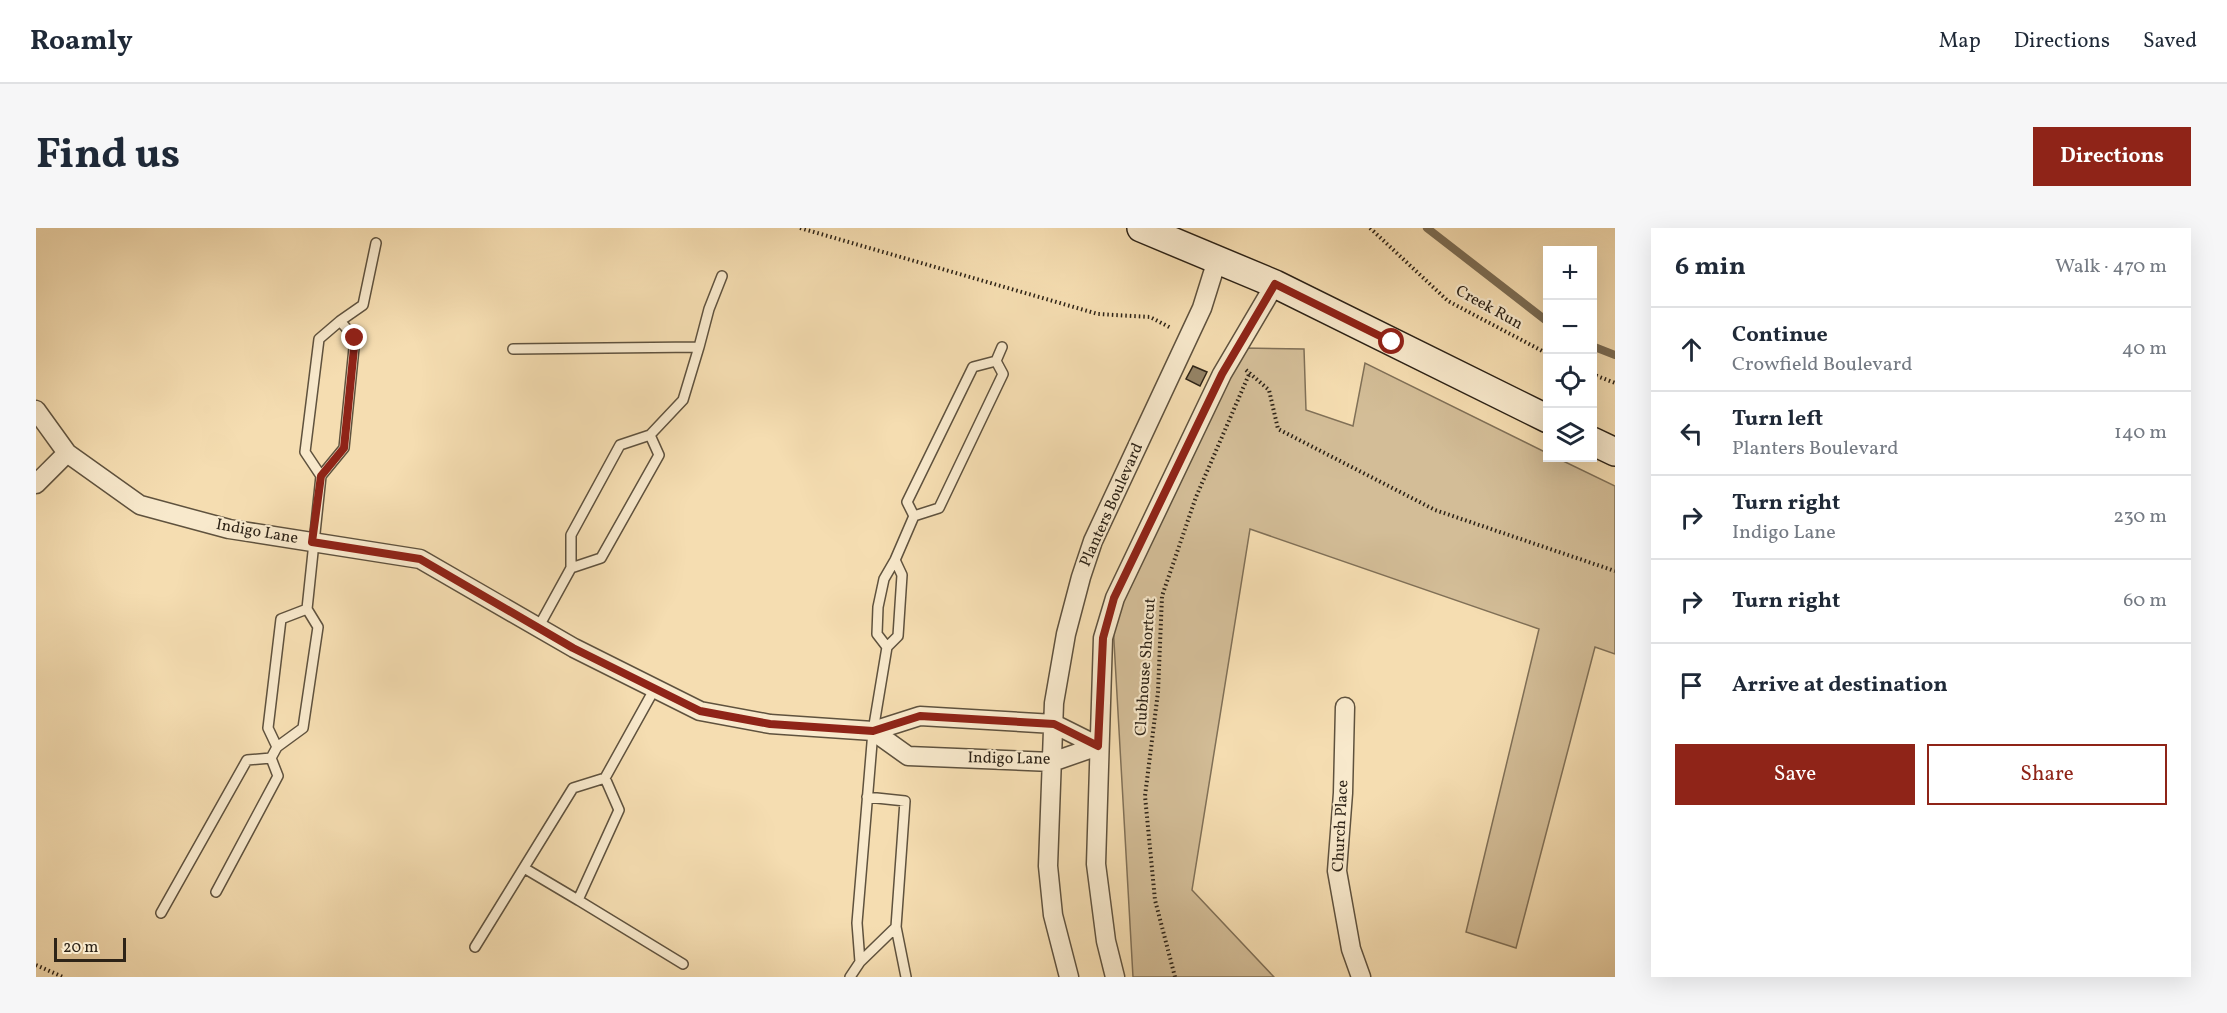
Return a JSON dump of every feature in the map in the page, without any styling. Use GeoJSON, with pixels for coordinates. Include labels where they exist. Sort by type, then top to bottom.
{"type":"FeatureCollection","features":[{"type":"Feature","properties":{"kind":"main road"},"geometry":{"type":"LineString","coordinates":[[1141,228],[1275,284],[1543,417]]}},
{"type":"Feature","properties":{"kind":"main road"},"geometry":{"type":"LineString","coordinates":[[1597,443],[1615,452]]}},
{"type":"Feature","properties":{"kind":"street","name":"Planters Boulevard"},"geometry":{"type":"LineString","coordinates":[[1069,977],[1053,915],[1048,866],[1054,703],[1066,634],[1093,541],[1202,308],[1217,260]]}},
{"type":"Feature","properties":{"kind":"street"},"geometry":{"type":"LineString","coordinates":[[1115,977],[1106,941],[1096,864],[1103,638],[1114,598],[1222,374],[1275,284]]}},
{"type":"Feature","properties":{"kind":"street","name":"Indigo Lane"},"geometry":{"type":"LineString","coordinates":[[36,410],[67,453],[140,505],[229,529],[420,559],[573,648],[700,711],[770,724],[873,731],[920,716],[1054,724],[1098,746]]}},
{"type":"Feature","properties":{"kind":"street"},"geometry":{"type":"LineString","coordinates":[[36,484],[67,453]]}},
{"type":"Feature","properties":{"kind":"street","name":"Church Place"},"geometry":{"type":"LineString","coordinates":[[1345,707],[1343,793],[1337,872],[1351,949],[1361,977]]}},
{"type":"Feature","properties":{"kind":"street","name":"Indigo Lane"},"geometry":{"type":"LineString","coordinates":[[873,731],[908,756],[1052,762],[1098,746]]}},
{"type":"Feature","properties":{"kind":"lane"},"geometry":{"type":"LineString","coordinates":[[321,476],[304,452],[319,339],[363,304],[375,243]]}},
{"type":"Feature","properties":{"kind":"lane"},"geometry":{"type":"LineString","coordinates":[[538,628],[571,568],[571,535],[620,445],[650,435],[683,400],[709,309],[722,276]]}},
{"type":"Feature","properties":{"kind":"lane"},"geometry":{"type":"LineString","coordinates":[[216,892],[278,776],[271,758],[277,747],[303,728],[318,627],[307,609],[312,542],[321,476],[344,448],[355,338],[340,321]]}},
{"type":"Feature","properties":{"kind":"lane"},"geometry":{"type":"LineString","coordinates":[[996,361],[1002,347]]}},
{"type":"Feature","properties":{"kind":"lane"},"geometry":{"type":"LineString","coordinates":[[513,349],[699,348]]}},
{"type":"Feature","properties":{"kind":"lane"},"geometry":{"type":"LineString","coordinates":[[887,647],[877,634],[878,607],[884,579],[914,516],[939,508],[1003,374],[996,361]]}},
{"type":"Feature","properties":{"kind":"lane"},"geometry":{"type":"LineString","coordinates":[[914,516],[907,502],[973,367],[996,361]]}},
{"type":"Feature","properties":{"kind":"lane"},"geometry":{"type":"LineString","coordinates":[[571,568],[601,558],[659,455],[650,435]]}},
{"type":"Feature","properties":{"kind":"lane"},"geometry":{"type":"LineString","coordinates":[[860,963],[857,923],[873,731],[887,647],[898,636],[902,575],[895,560]]}},
{"type":"Feature","properties":{"kind":"lane"},"geometry":{"type":"LineString","coordinates":[[277,747],[268,728],[281,620],[307,609]]}},
{"type":"Feature","properties":{"kind":"lane"},"geometry":{"type":"LineString","coordinates":[[475,947],[573,788],[605,778],[655,688]]}},
{"type":"Feature","properties":{"kind":"lane"},"geometry":{"type":"LineString","coordinates":[[161,913],[247,760],[271,758]]}},
{"type":"Feature","properties":{"kind":"lane"},"geometry":{"type":"LineString","coordinates":[[578,900],[619,810],[605,778]]}},
{"type":"Feature","properties":{"kind":"lane"},"geometry":{"type":"LineString","coordinates":[[867,797],[905,801],[896,927],[906,977]]}},
{"type":"Feature","properties":{"kind":"lane"},"geometry":{"type":"LineString","coordinates":[[524,868],[683,964]]}},
{"type":"Feature","properties":{"kind":"lane"},"geometry":{"type":"LineString","coordinates":[[850,977],[860,963],[896,927]]}},
{"type":"Feature","properties":{"kind":"path","name":"Creek Run"},"geometry":{"type":"LineString","coordinates":[[1370,228],[1448,301],[1543,351]]}},
{"type":"Feature","properties":{"kind":"path","name":"Clubhouse Shortcut"},"geometry":{"type":"LineString","coordinates":[[1175,977],[1155,900],[1145,796],[1158,692],[1162,596],[1196,497],[1250,372]]}},
{"type":"Feature","properties":{"kind":"path"},"geometry":{"type":"LineString","coordinates":[[1597,376],[1615,383]]}},
{"type":"Feature","properties":{"kind":"path"},"geometry":{"type":"LineString","coordinates":[[36,965],[63,977]]}},
{"type":"Feature","properties":{"kind":"shaded area"},"geometry":{"type":"Polygon","coordinates":[[[1243,348],[1304,349],[1306,410],[1353,426],[1365,363],[1543,451],[1543,462],[1565,462],[1615,486],[1615,654],[1595,647],[1516,948],[1466,932],[1539,629],[1250,529],[1192,890],[1274,977],[1133,977],[1113,624],[1243,348]]]}},
{"type":"Feature","properties":{"kind":"building"},"geometry":{"type":"Polygon","coordinates":[[[1193,366],[1207,372],[1200,386],[1186,379],[1193,366]]]}},
{"type":"Feature","properties":{"kind":"waterway"},"geometry":{"type":"LineString","coordinates":[[1427,228],[1543,318]]}},
{"type":"Feature","properties":{"kind":"waterway"},"geometry":{"type":"LineString","coordinates":[[1597,348],[1615,355]]}},
{"type":"Feature","properties":{"kind":"route"},"geometry":{"type":"LineString","coordinates":[[355,338],[344,448],[321,476],[312,542],[420,559],[573,648],[700,711],[770,724],[873,731],[920,716],[1054,724],[1098,746],[1103,638],[1114,598],[1222,374],[1275,284],[1392,342]]}}]}
